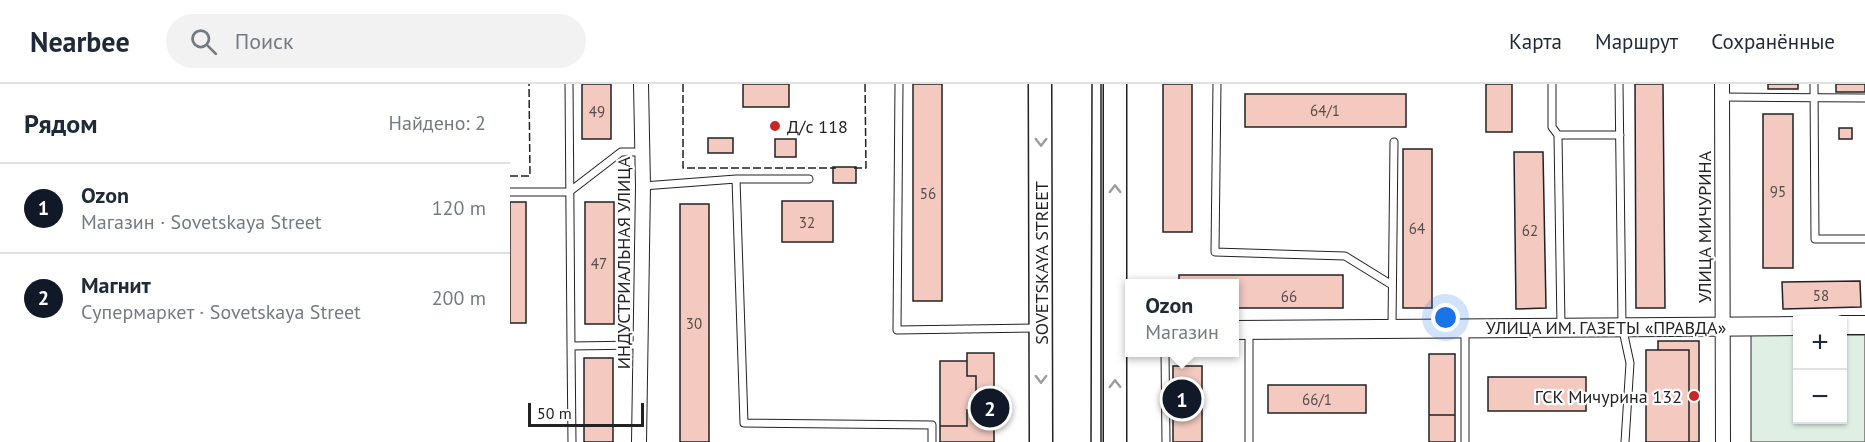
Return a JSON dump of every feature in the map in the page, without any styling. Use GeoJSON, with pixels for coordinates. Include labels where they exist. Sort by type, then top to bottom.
{"type":"FeatureCollection","features":[{"type":"Feature","properties":{"kind":"main road","name":"SOVETSKAYA STREET"},"geometry":{"type":"LineString","coordinates":[[1040,84],[1041,442]]}},
{"type":"Feature","properties":{"kind":"main road"},"geometry":{"type":"LineString","coordinates":[[1115,84],[1122,331],[1115,442]]}},
{"type":"Feature","properties":{"kind":"street","name":"ИНДУСТРИАЛЬНАЯ УЛИЦА"},"geometry":{"type":"LineString","coordinates":[[639,442],[643,186],[641,84]]}},
{"type":"Feature","properties":{"kind":"street","name":"УЛИЦА МИЧУРИНА"},"geometry":{"type":"LineString","coordinates":[[1722,91],[1723,442]]}},
{"type":"Feature","properties":{"kind":"street"},"geometry":{"type":"LineString","coordinates":[[1847,325],[1865,325]]}},
{"type":"Feature","properties":{"kind":"street","name":"УЛИЦА ИМ. ГАЗЕТЫ «ПРАВДА»"},"geometry":{"type":"LineString","coordinates":[[1242,330],[1392,327],[1793,326]]}},
{"type":"Feature","properties":{"kind":"lane"},"geometry":{"type":"LineString","coordinates":[[569,84],[572,442]]}},
{"type":"Feature","properties":{"kind":"lane"},"geometry":{"type":"LineString","coordinates":[[899,84],[897,330],[1042,328]]}},
{"type":"Feature","properties":{"kind":"lane"},"geometry":{"type":"LineString","coordinates":[[1217,84],[1215,252],[1345,256],[1392,285]]}},
{"type":"Feature","properties":{"kind":"lane"},"geometry":{"type":"LineString","coordinates":[[1552,84],[1552,127],[1558,135],[1561,326]]}},
{"type":"Feature","properties":{"kind":"lane"},"geometry":{"type":"LineString","coordinates":[[1619,84],[1623,326],[1630,363],[1625,442]]}},
{"type":"Feature","properties":{"kind":"lane"},"geometry":{"type":"LineString","coordinates":[[1814,84],[1815,239],[1865,239]]}},
{"type":"Feature","properties":{"kind":"lane"},"geometry":{"type":"LineString","coordinates":[[1722,91],[1814,98],[1865,98]]}},
{"type":"Feature","properties":{"kind":"lane"},"geometry":{"type":"LineString","coordinates":[[1558,135],[1620,135]]}},
{"type":"Feature","properties":{"kind":"lane"},"geometry":{"type":"LineString","coordinates":[[1392,327],[1394,142]]}},
{"type":"Feature","properties":{"kind":"lane"},"geometry":{"type":"LineString","coordinates":[[510,192],[569,192],[621,152],[642,152]]}},
{"type":"Feature","properties":{"kind":"lane"},"geometry":{"type":"LineString","coordinates":[[643,186],[736,179],[809,178]]}},
{"type":"Feature","properties":{"kind":"lane"},"geometry":{"type":"LineString","coordinates":[[736,179],[744,423],[932,425],[932,442]]}},
{"type":"Feature","properties":{"kind":"lane"},"geometry":{"type":"LineString","coordinates":[[1465,327],[1465,442]]}},
{"type":"Feature","properties":{"kind":"lane"},"geometry":{"type":"LineString","coordinates":[[1242,330],[1249,442]]}},
{"type":"Feature","properties":{"kind":"lane"},"geometry":{"type":"LineString","coordinates":[[571,346],[641,345]]}},
{"type":"Feature","properties":{"kind":"lane"},"geometry":{"type":"LineString","coordinates":[[1165,357],[1166,442]]}},
{"type":"Feature","properties":{"kind":"green space"},"geometry":{"type":"Polygon","coordinates":[[[1751,334],[1793,334],[1793,424],[1847,424],[1847,335],[1865,335],[1865,442],[1751,442],[1751,334]]]}},
{"type":"Feature","properties":{"kind":"building"},"geometry":{"type":"Polygon","coordinates":[[[582,84],[611,84],[611,139],[582,139],[582,84]]]}},
{"type":"Feature","properties":{"kind":"building"},"geometry":{"type":"Polygon","coordinates":[[[743,84],[789,84],[789,107],[743,107],[743,84]]]}},
{"type":"Feature","properties":{"kind":"building"},"geometry":{"type":"Polygon","coordinates":[[[913,84],[942,84],[942,301],[913,301],[913,84]]]}},
{"type":"Feature","properties":{"kind":"building"},"geometry":{"type":"Polygon","coordinates":[[[1163,84],[1192,84],[1192,232],[1163,232],[1163,84]]]}},
{"type":"Feature","properties":{"kind":"building"},"geometry":{"type":"Polygon","coordinates":[[[1486,84],[1512,84],[1512,132],[1486,132],[1486,84]]]}},
{"type":"Feature","properties":{"kind":"building"},"geometry":{"type":"Polygon","coordinates":[[[1635,84],[1663,84],[1665,308],[1636,308],[1635,84]]]}},
{"type":"Feature","properties":{"kind":"building"},"geometry":{"type":"Polygon","coordinates":[[[1768,84],[1798,84],[1798,89],[1768,89],[1768,84]]]}},
{"type":"Feature","properties":{"kind":"building"},"geometry":{"type":"Polygon","coordinates":[[[1836,84],[1865,84],[1865,92],[1836,92],[1836,84]]]}},
{"type":"Feature","properties":{"kind":"building"},"geometry":{"type":"Polygon","coordinates":[[[1245,94],[1406,94],[1406,127],[1245,127],[1245,94]]]}},
{"type":"Feature","properties":{"kind":"building"},"geometry":{"type":"Polygon","coordinates":[[[1763,114],[1793,114],[1793,268],[1763,268],[1763,114]]]}},
{"type":"Feature","properties":{"kind":"building"},"geometry":{"type":"Polygon","coordinates":[[[1839,128],[1852,128],[1852,139],[1839,139],[1839,128]]]}},
{"type":"Feature","properties":{"kind":"building"},"geometry":{"type":"Polygon","coordinates":[[[708,138],[733,138],[733,153],[708,153],[708,138]]]}},
{"type":"Feature","properties":{"kind":"building"},"geometry":{"type":"Polygon","coordinates":[[[775,139],[796,139],[796,157],[775,157],[775,139]]]}},
{"type":"Feature","properties":{"kind":"building"},"geometry":{"type":"Polygon","coordinates":[[[1403,149],[1432,149],[1432,308],[1403,308],[1403,149]]]}},
{"type":"Feature","properties":{"kind":"building"},"geometry":{"type":"Polygon","coordinates":[[[1514,152],[1543,152],[1546,308],[1516,309],[1514,152]]]}},
{"type":"Feature","properties":{"kind":"building"},"geometry":{"type":"Polygon","coordinates":[[[833,167],[856,167],[856,183],[833,183],[833,167]]]}},
{"type":"Feature","properties":{"kind":"building"},"geometry":{"type":"Polygon","coordinates":[[[782,201],[833,201],[833,242],[782,242],[782,201]]]}},
{"type":"Feature","properties":{"kind":"building"},"geometry":{"type":"Polygon","coordinates":[[[510,202],[526,202],[526,323],[510,323],[510,202]]]}},
{"type":"Feature","properties":{"kind":"building"},"geometry":{"type":"Polygon","coordinates":[[[585,202],[614,202],[614,324],[585,324],[585,202]]]}},
{"type":"Feature","properties":{"kind":"building"},"geometry":{"type":"Polygon","coordinates":[[[680,204],[709,204],[709,442],[680,442],[680,204]]]}},
{"type":"Feature","properties":{"kind":"building"},"geometry":{"type":"Polygon","coordinates":[[[1179,275],[1343,275],[1343,308],[1239,308],[1239,279],[1179,279],[1179,275]]]}},
{"type":"Feature","properties":{"kind":"building"},"geometry":{"type":"Polygon","coordinates":[[[1860,281],[1861,307],[1783,309],[1782,282],[1860,281]]]}},
{"type":"Feature","properties":{"kind":"building","name":"ГСК Мичурина 132"},"geometry":{"type":"Polygon","coordinates":[[[1658,341],[1699,341],[1699,442],[1689,442],[1689,350],[1658,350],[1658,341]]]}},
{"type":"Feature","properties":{"kind":"building"},"geometry":{"type":"Polygon","coordinates":[[[1646,350],[1689,350],[1689,442],[1646,442],[1646,350]]]}},
{"type":"Feature","properties":{"kind":"building"},"geometry":{"type":"Polygon","coordinates":[[[967,353],[994,353],[994,442],[940,442],[940,426],[967,426],[967,410],[976,410],[976,376],[967,376],[967,353]]]}},
{"type":"Feature","properties":{"kind":"building"},"geometry":{"type":"Polygon","coordinates":[[[1429,354],[1455,354],[1455,415],[1429,415],[1429,354]]]}},
{"type":"Feature","properties":{"kind":"building"},"geometry":{"type":"Polygon","coordinates":[[[584,358],[613,358],[613,442],[584,442],[584,358]]]}},
{"type":"Feature","properties":{"kind":"building"},"geometry":{"type":"Polygon","coordinates":[[[940,361],[967,361],[967,376],[976,376],[976,410],[967,410],[967,426],[940,426],[940,361]]]}},
{"type":"Feature","properties":{"kind":"building"},"geometry":{"type":"Polygon","coordinates":[[[1173,366],[1202,366],[1202,442],[1173,442],[1173,366]]]}},
{"type":"Feature","properties":{"kind":"building"},"geometry":{"type":"Polygon","coordinates":[[[1488,377],[1586,377],[1586,411],[1488,411],[1488,377]]]}},
{"type":"Feature","properties":{"kind":"building"},"geometry":{"type":"Polygon","coordinates":[[[1268,385],[1366,385],[1366,413],[1268,413],[1268,385]]]}},
{"type":"Feature","properties":{"kind":"building"},"geometry":{"type":"Polygon","coordinates":[[[1429,415],[1455,415],[1455,442],[1429,442],[1429,415]]]}},
{"type":"Feature","properties":{"kind":"tram line"},"geometry":{"type":"LineString","coordinates":[[1091,442],[1092,84]]}},
{"type":"Feature","properties":{"kind":"tram line"},"geometry":{"type":"LineString","coordinates":[[1101,84],[1101,442]]}},
{"type":"Feature","properties":{"kind":"fence"},"geometry":{"type":"LineString","coordinates":[[510,176],[530,176],[529,84]]}},
{"type":"Feature","properties":{"kind":"fence"},"geometry":{"type":"LineString","coordinates":[[683,84],[683,168],[836,168]]}},
{"type":"Feature","properties":{"kind":"fence"},"geometry":{"type":"LineString","coordinates":[[854,168],[866,168],[865,84]]}},
{"type":"Feature","properties":{"kind":"place","name":"Д/с 118"},"geometry":{"type":"Point","coordinates":[775,126]}},
{"type":"Feature","properties":{"kind":"place","name":"ГСК Мичурина 132"},"geometry":{"type":"Point","coordinates":[1694,396]}},
{"type":"Feature","properties":{"kind":"place","name":"Ozon"},"geometry":{"type":"Point","coordinates":[1182,399]}},
{"type":"Feature","properties":{"kind":"place","name":"Магнит"},"geometry":{"type":"Point","coordinates":[990,408]}}]}
